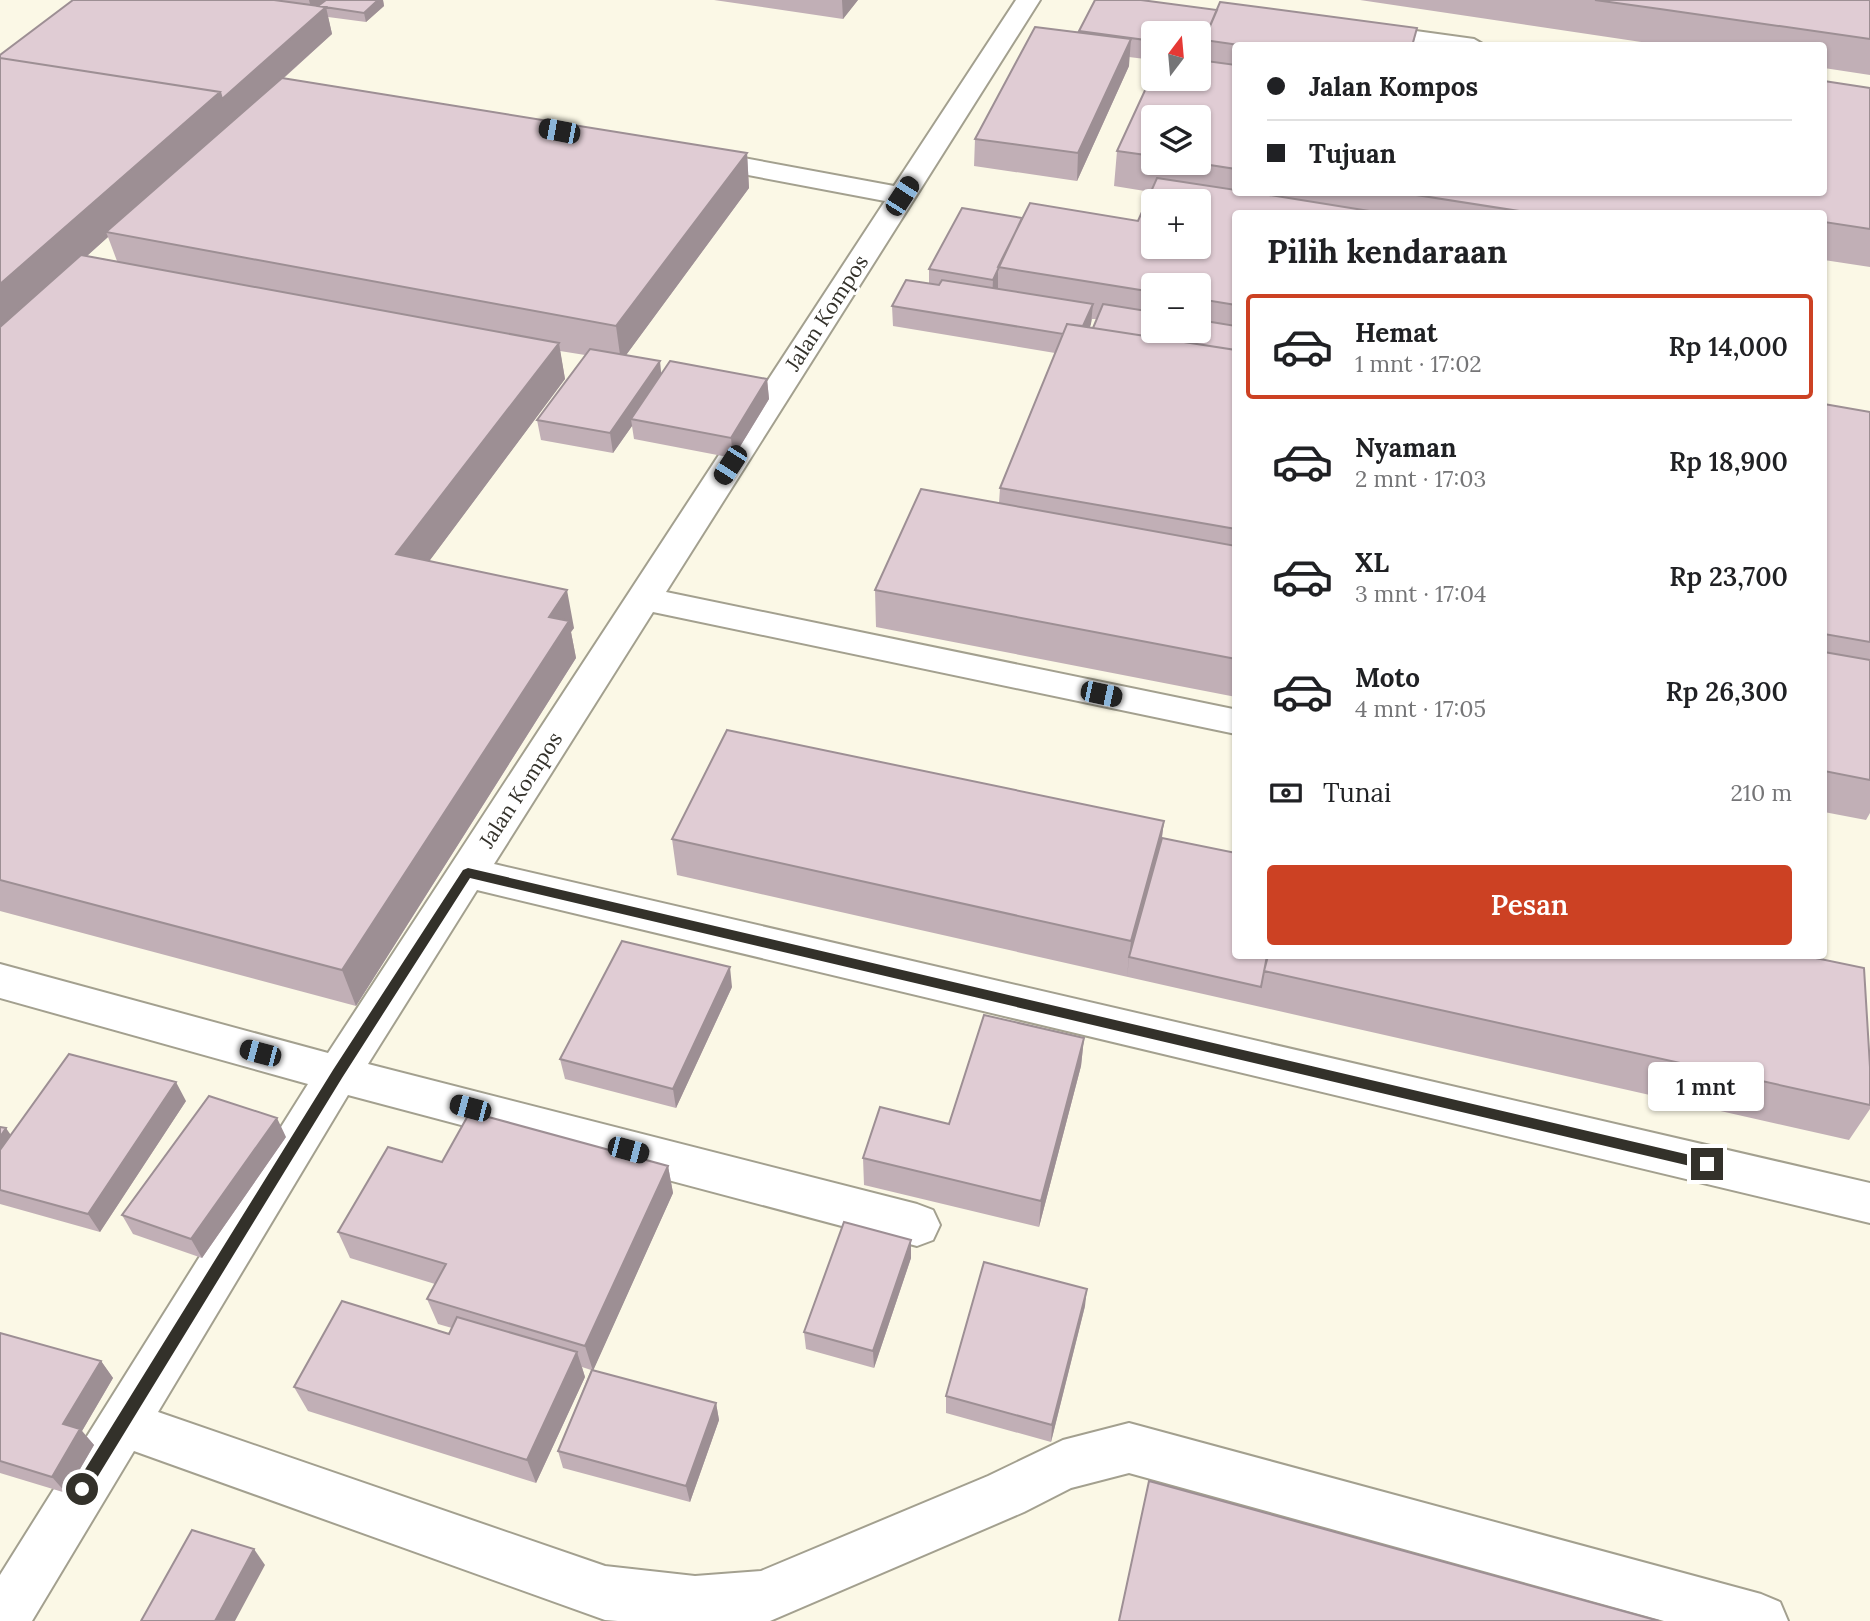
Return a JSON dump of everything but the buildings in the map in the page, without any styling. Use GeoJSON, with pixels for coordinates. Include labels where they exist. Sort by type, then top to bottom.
{"type":"FeatureCollection","features":[{"type":"Feature","properties":{"kind":"street","name":"Jalan Kompos"},"geometry":{"type":"LineString","coordinates":[[2,1621],[338,1074],[1028,0]]}},
{"type":"Feature","properties":{"kind":"street"},"geometry":{"type":"LineString","coordinates":[[1342,28],[1438,42]]}},
{"type":"Feature","properties":{"kind":"street"},"geometry":{"type":"LineString","coordinates":[[672,152],[902,196]]}},
{"type":"Feature","properties":{"kind":"street"},"geometry":{"type":"LineString","coordinates":[[644,599],[1232,722]]}},
{"type":"Feature","properties":{"kind":"street"},"geometry":{"type":"LineString","coordinates":[[468,873],[1870,1203]]}},
{"type":"Feature","properties":{"kind":"street"},"geometry":{"type":"LineString","coordinates":[[0,981],[338,1074],[917,1226]]}},
{"type":"Feature","properties":{"kind":"street"},"geometry":{"type":"LineString","coordinates":[[122,1423],[605,1593],[695,1603],[761,1598],[1006,1494],[1063,1465],[1129,1448],[1761,1621]]}},
{"type":"Feature","properties":{"kind":"route"},"geometry":{"type":"LineString","coordinates":[[82,1489],[338,1074],[468,873],[1707,1164]]}}]}
